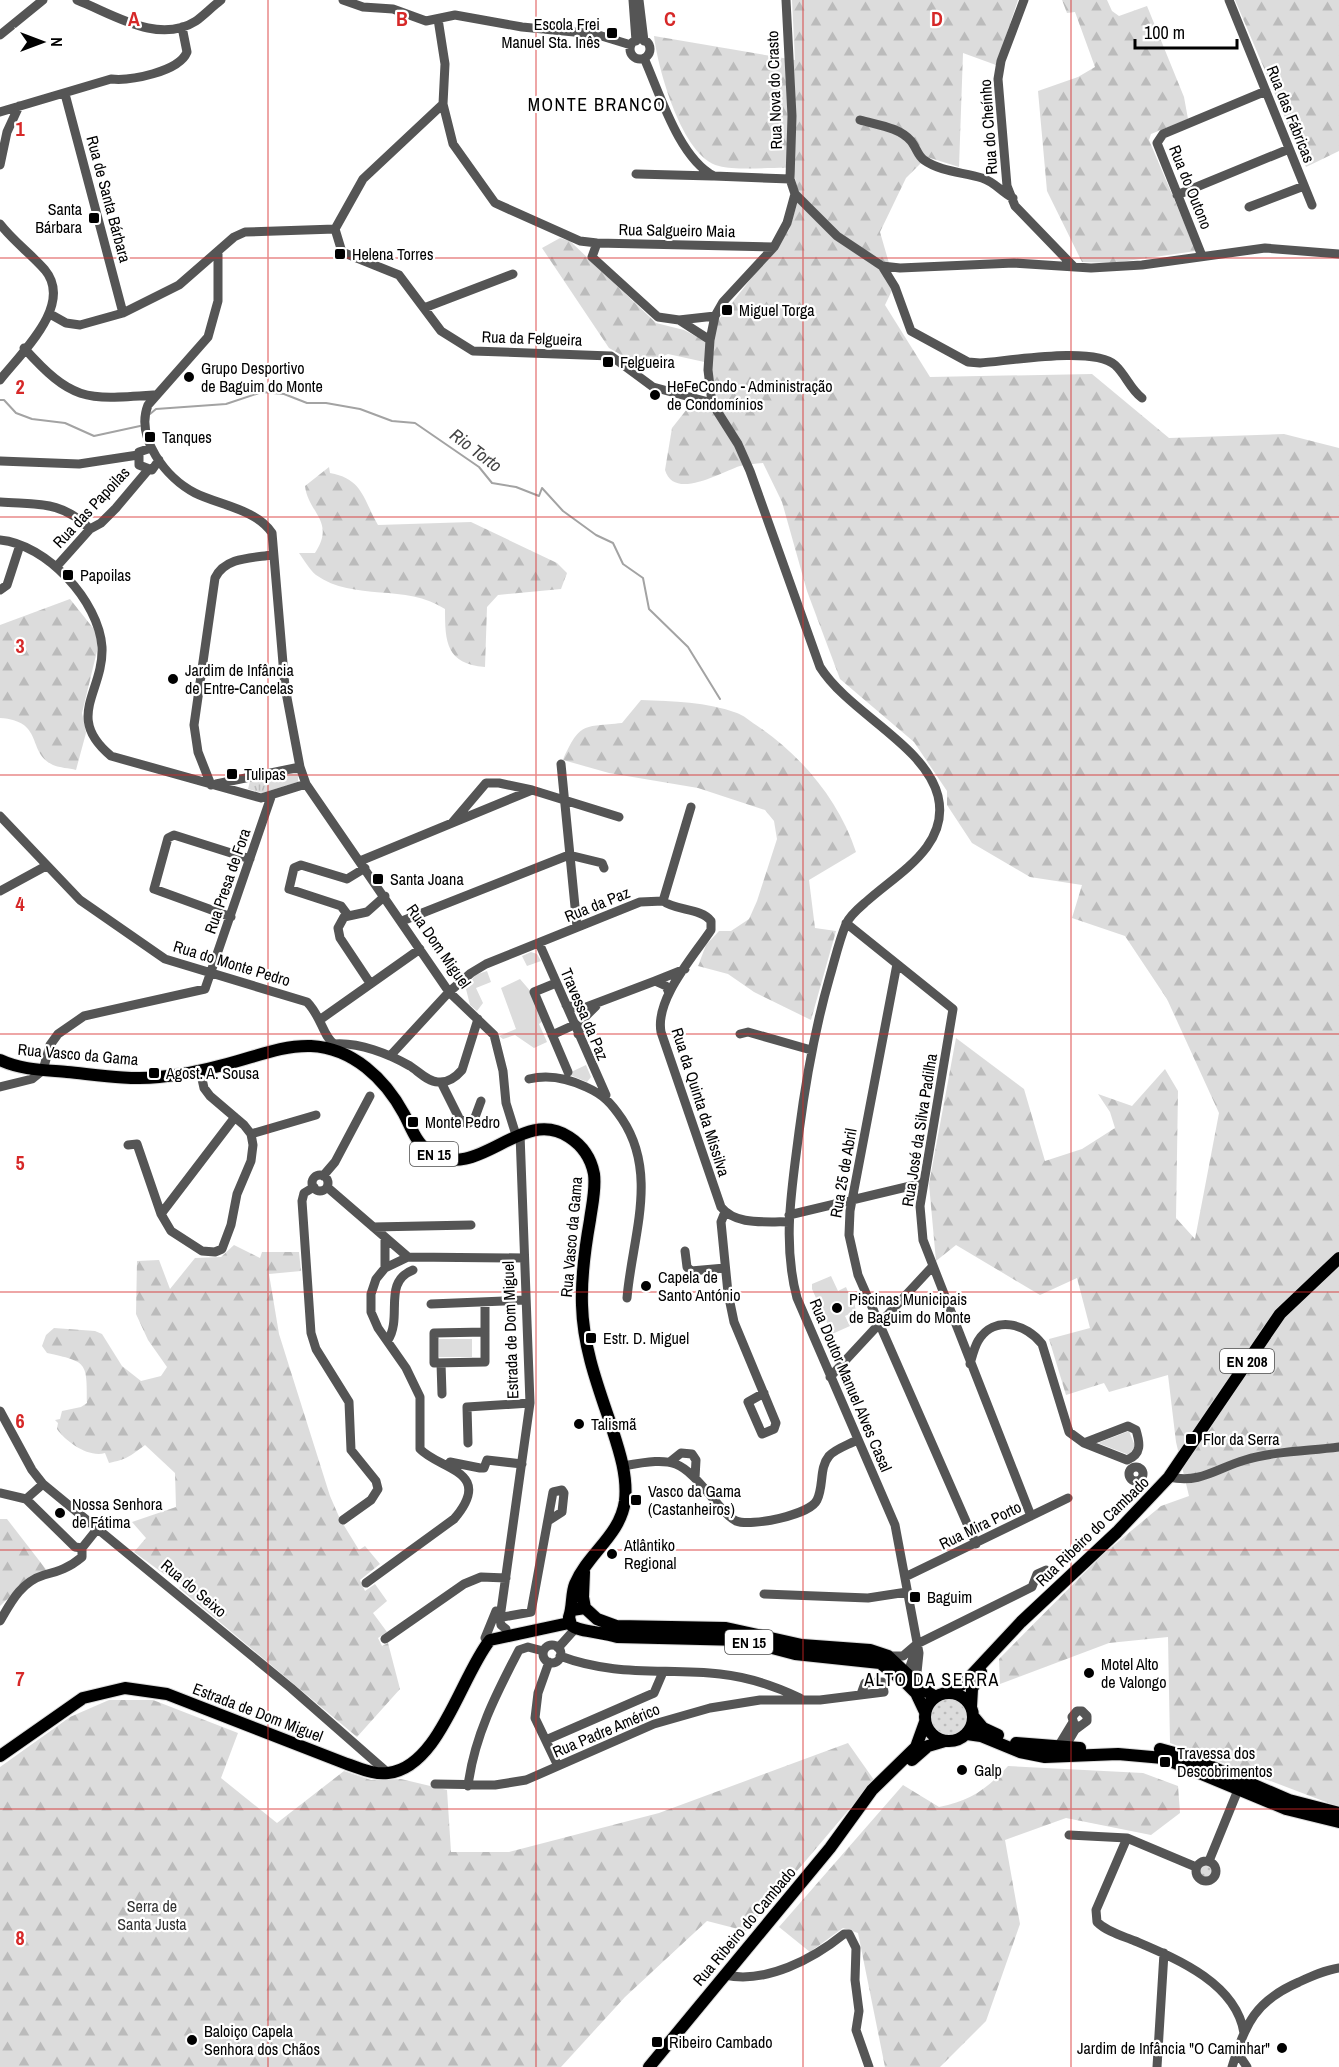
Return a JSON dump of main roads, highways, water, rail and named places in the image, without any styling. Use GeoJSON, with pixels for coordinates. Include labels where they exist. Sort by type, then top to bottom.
{"type":"FeatureCollection","features":[{"type":"Feature","properties":{"kind":"main road","name":"Rua Vasco da Gama"},"geometry":{"type":"LineString","coordinates":[[0,1060],[19,1067],[43,1070],[158,1077],[200,1070],[285,1047],[334,1047],[360,1062],[392,1093],[416,1137],[431,1153],[452,1158],[471,1157],[490,1151],[518,1134],[546,1129],[561,1132],[577,1143],[591,1164],[595,1185],[582,1277],[583,1322],[587,1349],[623,1466],[625,1493],[622,1515],[574,1586],[574,1621]]}},
{"type":"Feature","properties":{"kind":"main road","name":"Rua Ribeiro do Cambado"},"geometry":{"type":"LineString","coordinates":[[949,1692],[964,1683],[1021,1622],[1117,1532],[1169,1477],[1186,1456],[1280,1314],[1339,1258]]}},
{"type":"Feature","properties":{"kind":"main road"},"geometry":{"type":"LineString","coordinates":[[469,1672],[485,1638],[500,1622],[592,1622],[583,1597],[585,1568]]}},
{"type":"Feature","properties":{"kind":"main road"},"geometry":{"type":"LineString","coordinates":[[469,1672],[490,1640],[574,1621],[588,1611]]}},
{"type":"Feature","properties":{"kind":"main road","name":"EN 15"},"geometry":{"type":"LineString","coordinates":[[588,1611],[616,1626],[726,1628],[781,1642],[870,1650],[888,1656],[935,1697]]}},
{"type":"Feature","properties":{"kind":"main road","name":"EN 15"},"geometry":{"type":"LineString","coordinates":[[574,1621],[617,1637],[742,1640],[795,1654],[870,1661],[912,1676]]}},
{"type":"Feature","properties":{"kind":"main road","name":"Rua Ribeiro do Cambado"},"geometry":{"type":"LineString","coordinates":[[972,1712],[975,1681],[991,1656]]}},
{"type":"Feature","properties":{"kind":"main road","name":"Estrada de Dom Miguel"},"geometry":{"type":"LineString","coordinates":[[0,1756],[82,1698],[125,1688],[167,1694],[347,1764],[372,1772],[388,1773],[409,1766],[431,1745],[469,1672]]}},
{"type":"Feature","properties":{"kind":"main road","name":"EN 15"},"geometry":{"type":"LineString","coordinates":[[912,1676],[925,1717]]}},
{"type":"Feature","properties":{"kind":"main road"},"geometry":{"type":"LineString","coordinates":[[1339,1813],[1289,1800],[1252,1785],[1236,1784],[1163,1758],[1064,1750],[1007,1740],[983,1728],[962,1696],[949,1692],[935,1697],[925,1717],[932,1734],[945,1741],[954,1741],[966,1734],[981,1736],[1020,1752],[1064,1750],[1118,1747],[1164,1750],[1189,1757],[1236,1784],[1286,1809],[1339,1822]]}},
{"type":"Feature","properties":{"kind":"main road"},"geometry":{"type":"LineString","coordinates":[[966,1734],[972,1712]]}},
{"type":"Feature","properties":{"kind":"main road","name":"Rua Ribeiro do Cambado"},"geometry":{"type":"LineString","coordinates":[[863,1806],[872,1790],[916,1747],[925,1717]]}},
{"type":"Feature","properties":{"kind":"main road","name":"Rua Ribeiro do Cambado"},"geometry":{"type":"LineString","coordinates":[[649,2067],[863,1806],[928,1746],[945,1741]]}},
{"type":"Feature","properties":{"kind":"waterway","name":"Rio Torto"},"geometry":{"type":"LineString","coordinates":[[150,414],[156,409],[226,404],[262,392],[284,394],[307,403],[326,403],[360,409],[392,421],[415,423],[479,467],[492,483],[516,487],[539,496],[542,488],[563,511],[596,535],[613,543],[623,564],[643,578],[649,609],[688,647],[720,699]]}},
{"type":"Feature","properties":{"kind":"waterway","name":"Rio Torto"},"geometry":{"type":"LineString","coordinates":[[0,400],[4,400],[16,413],[32,419],[65,423],[94,436],[140,426]]}},
{"type":"Feature","properties":{"kind":"place","name":"Escola Frei Manuel Sta. Inês"},"geometry":{"type":"Point","coordinates":[612,33]}},
{"type":"Feature","properties":{"kind":"place","name":"Santa Bárbara"},"geometry":{"type":"Point","coordinates":[94,218]}},
{"type":"Feature","properties":{"kind":"place","name":"Helena Torres"},"geometry":{"type":"Point","coordinates":[340,254]}},
{"type":"Feature","properties":{"kind":"place","name":"Miguel Torga"},"geometry":{"type":"Point","coordinates":[727,310]}},
{"type":"Feature","properties":{"kind":"place","name":"Felgueira"},"geometry":{"type":"Point","coordinates":[608,362]}},
{"type":"Feature","properties":{"kind":"place","name":"Grupo Desportivo de Baguim do Monte"},"geometry":{"type":"Point","coordinates":[189,377]}},
{"type":"Feature","properties":{"kind":"place","name":"HeFeCondo - Administração de Condomínios"},"geometry":{"type":"Point","coordinates":[655,395]}},
{"type":"Feature","properties":{"kind":"place","name":"Tanques"},"geometry":{"type":"Point","coordinates":[150,437]}},
{"type":"Feature","properties":{"kind":"place","name":"Papoilas"},"geometry":{"type":"Point","coordinates":[68,575]}},
{"type":"Feature","properties":{"kind":"place","name":"Jardim de Infância de Entre-Cancelas"},"geometry":{"type":"Point","coordinates":[173,679]}},
{"type":"Feature","properties":{"kind":"place","name":"Tulipas"},"geometry":{"type":"Point","coordinates":[232,774]}},
{"type":"Feature","properties":{"kind":"place","name":"Santa Joana"},"geometry":{"type":"Point","coordinates":[378,879]}},
{"type":"Feature","properties":{"kind":"place","name":"Agost. A. Sousa"},"geometry":{"type":"Point","coordinates":[154,1073]}},
{"type":"Feature","properties":{"kind":"place","name":"Monte Pedro"},"geometry":{"type":"Point","coordinates":[413,1122]}},
{"type":"Feature","properties":{"kind":"place","name":"Capela de Santo António"},"geometry":{"type":"Point","coordinates":[646,1286]}},
{"type":"Feature","properties":{"kind":"place","name":"Piscinas Municipais de Baguim do Monte"},"geometry":{"type":"Point","coordinates":[837,1308]}},
{"type":"Feature","properties":{"kind":"place","name":"Estr. D. Miguel"},"geometry":{"type":"Point","coordinates":[591,1338]}},
{"type":"Feature","properties":{"kind":"place","name":"Talismã"},"geometry":{"type":"Point","coordinates":[579,1424]}},
{"type":"Feature","properties":{"kind":"place","name":"Flor da Serra"},"geometry":{"type":"Point","coordinates":[1191,1439]}},
{"type":"Feature","properties":{"kind":"place","name":"Vasco da Gama (Castanheiros)"},"geometry":{"type":"Point","coordinates":[636,1500]}},
{"type":"Feature","properties":{"kind":"place","name":"Nossa Senhora de Fátima"},"geometry":{"type":"Point","coordinates":[60,1513]}},
{"type":"Feature","properties":{"kind":"place","name":"Atlântiko Regional"},"geometry":{"type":"Point","coordinates":[612,1554]}},
{"type":"Feature","properties":{"kind":"place","name":"Baguim"},"geometry":{"type":"Point","coordinates":[915,1597]}},
{"type":"Feature","properties":{"kind":"place","name":"Motel Alto de Valongo"},"geometry":{"type":"Point","coordinates":[1089,1673]}},
{"type":"Feature","properties":{"kind":"place","name":"Travessa dos Descobrimentos"},"geometry":{"type":"Point","coordinates":[1165,1762]}},
{"type":"Feature","properties":{"kind":"place","name":"Galp"},"geometry":{"type":"Point","coordinates":[962,1770]}},
{"type":"Feature","properties":{"kind":"place","name":"Baloiço Capela Senhora dos Chãos"},"geometry":{"type":"Point","coordinates":[192,2040]}},
{"type":"Feature","properties":{"kind":"place","name":"Ribeiro Cambado"},"geometry":{"type":"Point","coordinates":[657,2042]}},
{"type":"Feature","properties":{"kind":"place","name":"Jardim de Infância \"O Caminhar\""},"geometry":{"type":"Point","coordinates":[1282,2048]}},
{"type":"Feature","properties":{"kind":"district","name":"MONTE BRANCO"},"geometry":{"type":"Point","coordinates":[597,104]}},
{"type":"Feature","properties":{"kind":"district","name":"ALTO DA SERRA"},"geometry":{"type":"Point","coordinates":[932,1679]}},
{"type":"Feature","properties":{"kind":"park label","name":"Serra de Santa Justa"},"geometry":{"type":"Point","coordinates":[152,1915]}}]}
